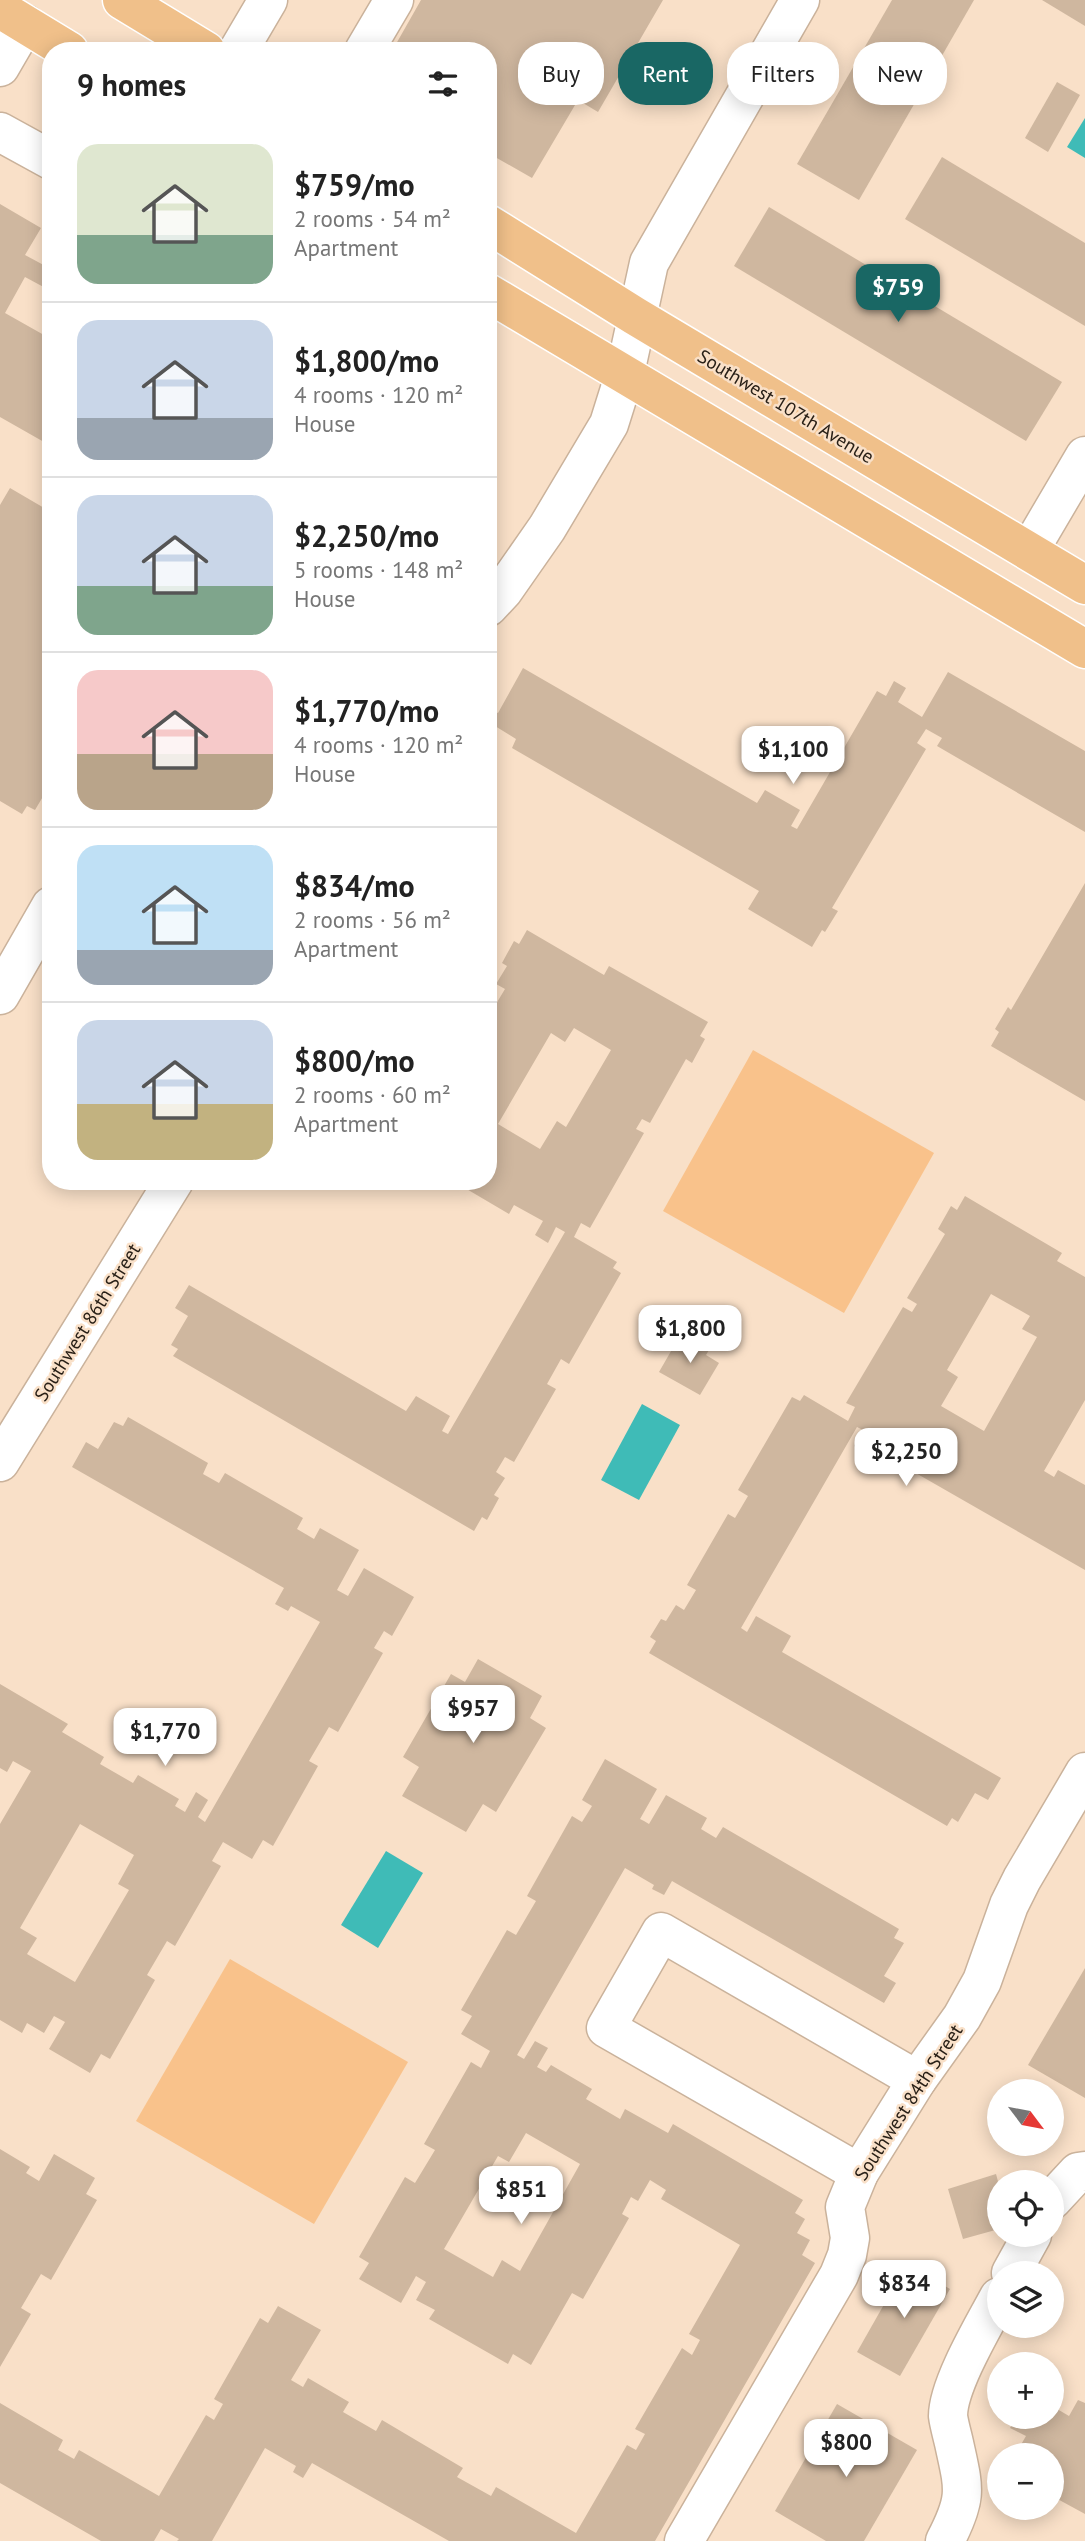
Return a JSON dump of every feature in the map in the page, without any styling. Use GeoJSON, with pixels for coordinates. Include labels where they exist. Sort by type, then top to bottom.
{"type":"FeatureCollection","features":[{"type":"Feature","properties":{"kind":"main road"},"geometry":{"type":"LineString","coordinates":[[122,0],[191,42]]}},
{"type":"Feature","properties":{"kind":"main road"},"geometry":{"type":"LineString","coordinates":[[12,17],[54,42]]}},
{"type":"Feature","properties":{"kind":"main road","name":"Southwest 107th Avenue"},"geometry":{"type":"LineString","coordinates":[[497,231],[635,316],[1085,584]]}},
{"type":"Feature","properties":{"kind":"main road"},"geometry":{"type":"LineString","coordinates":[[497,298],[1085,649]]}},
{"type":"Feature","properties":{"kind":"street"},"geometry":{"type":"LineString","coordinates":[[243,42],[268,0]]}},
{"type":"Feature","properties":{"kind":"street"},"geometry":{"type":"LineString","coordinates":[[369,42],[394,0]]}},
{"type":"Feature","properties":{"kind":"street"},"geometry":{"type":"LineString","coordinates":[[497,597],[547,528],[609,424],[625,373],[635,316],[649,263],[800,0]]}},
{"type":"Feature","properties":{"kind":"street"},"geometry":{"type":"LineString","coordinates":[[0,67],[12,17]]}},
{"type":"Feature","properties":{"kind":"street"},"geometry":{"type":"LineString","coordinates":[[0,132],[42,155]]}},
{"type":"Feature","properties":{"kind":"street"},"geometry":{"type":"LineString","coordinates":[[1029,551],[1085,456]]}},
{"type":"Feature","properties":{"kind":"street"},"geometry":{"type":"LineString","coordinates":[[0,995],[42,922]]}},
{"type":"Feature","properties":{"kind":"street","name":"Southwest 86th Street"},"geometry":{"type":"LineString","coordinates":[[0,1462],[168,1190]]}},
{"type":"Feature","properties":{"kind":"street","name":"Southwest 84th Street"},"geometry":{"type":"LineString","coordinates":[[684,2541],[839,2275],[850,2238],[845,2207],[859,2173],[917,2080],[962,2018],[982,1981],[1009,1905],[1085,1772]]}},
{"type":"Feature","properties":{"kind":"street"},"geometry":{"type":"LineString","coordinates":[[859,2173],[606,2028],[661,1932],[917,2080]]}},
{"type":"Feature","properties":{"kind":"street"},"geometry":{"type":"LineString","coordinates":[[1064,2185],[1078,2172],[1085,2171]]}},
{"type":"Feature","properties":{"kind":"street"},"geometry":{"type":"LineString","coordinates":[[945,2541],[959,2514],[963,2497],[948,2415],[957,2382],[987,2320]]}},
{"type":"Feature","properties":{"kind":"shaded area"},"geometry":{"type":"Polygon","coordinates":[[[753,1050],[934,1153],[844,1313],[663,1211],[753,1050]]]}},
{"type":"Feature","properties":{"kind":"shaded area"},"geometry":{"type":"Polygon","coordinates":[[[230,1959],[408,2062],[314,2224],[136,2121],[230,1959]]]}},
{"type":"Feature","properties":{"kind":"water"},"geometry":{"type":"Polygon","coordinates":[[[1085,118],[1085,158],[1067,147],[1085,118]]]}},
{"type":"Feature","properties":{"kind":"water"},"geometry":{"type":"Polygon","coordinates":[[[642,1404],[680,1425],[639,1500],[601,1480],[642,1404]]]}},
{"type":"Feature","properties":{"kind":"water"},"geometry":{"type":"Polygon","coordinates":[[[386,1851],[423,1873],[378,1948],[341,1925],[386,1851]]]}},
{"type":"Feature","properties":{"kind":"building"},"geometry":{"type":"Polygon","coordinates":[[[421,0],[663,0],[639,42],[618,42],[618,78],[604,102],[604,42],[518,42],[518,105],[575,105],[532,178],[497,158],[497,42],[397,42],[421,0]]]}},
{"type":"Feature","properties":{"kind":"building"},"geometry":{"type":"Polygon","coordinates":[[[892,0],[974,0],[947,47],[947,42],[868,42],[892,0]]]}},
{"type":"Feature","properties":{"kind":"building"},"geometry":{"type":"Polygon","coordinates":[[[1042,0],[1085,0],[1085,26],[1042,0]]]}},
{"type":"Feature","properties":{"kind":"building"},"geometry":{"type":"Polygon","coordinates":[[[853,67],[853,105],[914,105],[859,200],[797,164],[831,105],[839,105],[839,91],[853,67]]]}},
{"type":"Feature","properties":{"kind":"building"},"geometry":{"type":"Polygon","coordinates":[[[1057,82],[1080,95],[1048,152],[1025,138],[1057,82]]]}},
{"type":"Feature","properties":{"kind":"building"},"geometry":{"type":"Polygon","coordinates":[[[586,105],[602,105],[598,112],[586,105]]]}},
{"type":"Feature","properties":{"kind":"building"},"geometry":{"type":"Polygon","coordinates":[[[942,157],[1085,243],[1085,326],[905,219],[942,157]]]}},
{"type":"Feature","properties":{"kind":"building"},"geometry":{"type":"Polygon","coordinates":[[[0,204],[41,228],[25,255],[42,264],[42,286],[25,277],[5,313],[42,334],[42,441],[0,417],[0,204]]]}},
{"type":"Feature","properties":{"kind":"building"},"geometry":{"type":"Polygon","coordinates":[[[769,207],[1062,382],[1026,441],[734,266],[769,207]]]}},
{"type":"Feature","properties":{"kind":"building"},"geometry":{"type":"Polygon","coordinates":[[[10,488],[42,507],[42,798],[35,810],[27,806],[22,814],[0,801],[0,505],[10,488]]]}},
{"type":"Feature","properties":{"kind":"building"},"geometry":{"type":"Polygon","coordinates":[[[523,668],[757,803],[765,790],[800,810],[791,826],[797,829],[877,691],[886,696],[894,681],[906,688],[898,702],[922,717],[948,672],[1085,751],[1085,832],[937,746],[942,738],[926,729],[917,743],[926,749],[832,908],[838,911],[812,947],[748,909],[759,891],[512,748],[516,739],[497,727],[498,713],[523,668]]]}},
{"type":"Feature","properties":{"kind":"building"},"geometry":{"type":"Polygon","coordinates":[[[1085,883],[1085,1101],[991,1046],[999,1032],[995,1029],[1008,1007],[1011,1010],[1085,883]]]}},
{"type":"Feature","properties":{"kind":"building"},"geometry":{"type":"Polygon","coordinates":[[[527,930],[604,975],[609,966],[708,1022],[700,1036],[705,1039],[692,1063],[686,1059],[650,1123],[642,1119],[636,1129],[644,1133],[590,1228],[581,1223],[574,1237],[617,1262],[613,1268],[621,1273],[569,1364],[561,1359],[547,1384],[556,1389],[514,1462],[505,1457],[496,1472],[505,1478],[494,1495],[499,1498],[487,1520],[482,1517],[474,1531],[173,1356],[178,1349],[171,1345],[188,1316],[175,1308],[189,1285],[406,1411],[416,1396],[450,1416],[442,1431],[448,1434],[565,1232],[556,1227],[548,1243],[535,1235],[543,1221],[514,1205],[509,1214],[468,1190],[497,1190],[497,1002],[505,989],[497,982],[507,966],[502,963],[514,941],[519,944],[527,930]],[[574,1028],[565,1042],[551,1033],[498,1124],[540,1149],[557,1121],[566,1127],[611,1050],[574,1028]]]}},
{"type":"Feature","properties":{"kind":"building"},"geometry":{"type":"Polygon","coordinates":[[[965,1196],[1062,1253],[1057,1261],[1085,1277],[1085,1400],[1044,1471],[1054,1477],[1058,1470],[1085,1485],[1085,1570],[900,1464],[905,1455],[878,1440],[869,1455],[854,1446],[863,1430],[857,1427],[741,1628],[747,1632],[756,1616],[791,1636],[782,1652],[1001,1778],[988,1800],[975,1793],[958,1822],[952,1818],[947,1826],[649,1653],[656,1641],[650,1637],[661,1619],[666,1621],[676,1605],[684,1610],[696,1590],[687,1585],[728,1514],[735,1518],[748,1496],[738,1490],[792,1397],[800,1401],[804,1395],[848,1421],[855,1407],[846,1403],[903,1307],[912,1312],[917,1304],[907,1298],[945,1234],[938,1229],[951,1206],[957,1210],[965,1196]],[[991,1294],[947,1370],[958,1377],[941,1406],[984,1431],[1037,1337],[1022,1329],[1030,1316],[991,1294]]]}},
{"type":"Feature","properties":{"kind":"building"},"geometry":{"type":"Polygon","coordinates":[[[696,1336],[712,1345],[706,1355],[719,1363],[700,1395],[659,1372],[678,1339],[690,1346],[696,1336]]]}},
{"type":"Feature","properties":{"kind":"building"},"geometry":{"type":"Polygon","coordinates":[[[128,1417],[208,1463],[203,1474],[219,1483],[225,1473],[303,1518],[297,1529],[314,1539],[320,1528],[359,1550],[337,1590],[348,1596],[364,1568],[414,1597],[392,1636],[384,1631],[374,1648],[383,1653],[338,1732],[329,1727],[309,1761],[318,1766],[273,1846],[263,1840],[252,1859],[223,1842],[212,1861],[221,1866],[175,1946],[167,1941],[147,1975],[155,1980],[110,2059],[101,2054],[90,2073],[49,2049],[65,2022],[54,2016],[44,2033],[27,2023],[22,2033],[0,2020],[0,1824],[31,1771],[13,1761],[7,1772],[0,1768],[0,1684],[68,1724],[62,1732],[104,1757],[100,1764],[133,1783],[138,1775],[179,1799],[175,1806],[185,1812],[196,1792],[208,1800],[198,1817],[205,1822],[320,1622],[291,1606],[288,1611],[275,1604],[284,1588],[72,1467],[86,1442],[98,1449],[114,1422],[123,1426],[128,1417]],[[80,1824],[20,1928],[37,1938],[27,1954],[75,1982],[129,1890],[118,1884],[134,1855],[80,1824]]]}},
{"type":"Feature","properties":{"kind":"building"},"geometry":{"type":"Polygon","coordinates":[[[478,1659],[542,1696],[530,1718],[546,1728],[496,1812],[483,1804],[466,1832],[402,1796],[419,1767],[403,1757],[451,1674],[465,1682],[478,1659]]]}},
{"type":"Feature","properties":{"kind":"building"},"geometry":{"type":"Polygon","coordinates":[[[605,1759],[657,1789],[640,1819],[649,1824],[666,1795],[707,1818],[701,1829],[716,1838],[723,1827],[899,1929],[894,1938],[904,1943],[884,1976],[896,1983],[884,2003],[672,1881],[664,1895],[652,1889],[654,1885],[625,1868],[517,2055],[524,2059],[535,2041],[548,2048],[537,2067],[546,2072],[551,2065],[592,2089],[586,2099],[620,2119],[625,2109],[668,2133],[673,2124],[803,2200],[795,2213],[805,2219],[797,2233],[810,2240],[802,2255],[815,2263],[655,2541],[449,2541],[312,2463],[303,2478],[293,2472],[296,2466],[265,2448],[212,2541],[177,2541],[179,2539],[161,2529],[154,2541],[101,2541],[0,2483],[0,2403],[63,2440],[58,2450],[74,2459],[79,2450],[159,2496],[206,2415],[214,2420],[223,2404],[214,2399],[260,2318],[268,2323],[278,2306],[321,2330],[291,2380],[303,2387],[308,2378],[349,2402],[343,2412],[376,2431],[382,2420],[463,2468],[457,2477],[491,2496],[496,2487],[576,2533],[627,2445],[636,2450],[645,2434],[635,2429],[682,2348],[692,2355],[700,2340],[689,2334],[740,2245],[661,2199],[666,2190],[650,2180],[638,2201],[631,2197],[622,2214],[629,2218],[583,2299],[572,2293],[531,2365],[513,2354],[508,2364],[429,2319],[435,2310],[416,2300],[426,2282],[416,2276],[401,2303],[359,2279],[369,2263],[359,2257],[405,2177],[415,2183],[435,2150],[424,2144],[471,2062],[481,2068],[490,2051],[461,2034],[472,2016],[461,2010],[507,1930],[516,1935],[536,1901],[527,1896],[572,1816],[582,1822],[592,1806],[582,1800],[605,1759]],[[526,2133],[509,2162],[498,2156],[444,2249],[493,2277],[502,2260],[520,2271],[580,2164],[526,2133]]]}},
{"type":"Feature","properties":{"kind":"building"},"geometry":{"type":"Polygon","coordinates":[[[1085,1968],[1085,2098],[1064,2086],[1064,2079],[1052,2079],[1028,2065],[1085,1968]]]}},
{"type":"Feature","properties":{"kind":"building"},"geometry":{"type":"Polygon","coordinates":[[[0,2149],[30,2167],[26,2173],[39,2181],[54,2154],[95,2178],[86,2194],[97,2200],[51,2280],[41,2274],[21,2308],[31,2314],[0,2367],[0,2149]]]}},
{"type":"Feature","properties":{"kind":"building"},"geometry":{"type":"Polygon","coordinates":[[[987,2177],[987,2232],[963,2239],[948,2189],[987,2177]]]}},
{"type":"Feature","properties":{"kind":"building"},"geometry":{"type":"Polygon","coordinates":[[[907,2264],[950,2289],[900,2376],[857,2352],[907,2264]]]}},
{"type":"Feature","properties":{"kind":"building"},"geometry":{"type":"Polygon","coordinates":[[[1078,2400],[1085,2403],[1085,2514],[1064,2503],[1064,2443],[1022,2443],[1026,2436],[1012,2429],[1064,2429],[1064,2413],[1069,2416],[1078,2400]]]}},
{"type":"Feature","properties":{"kind":"building"},"geometry":{"type":"Polygon","coordinates":[[[837,2404],[917,2450],[864,2541],[826,2541],[775,2511],[837,2404]]]}}]}
